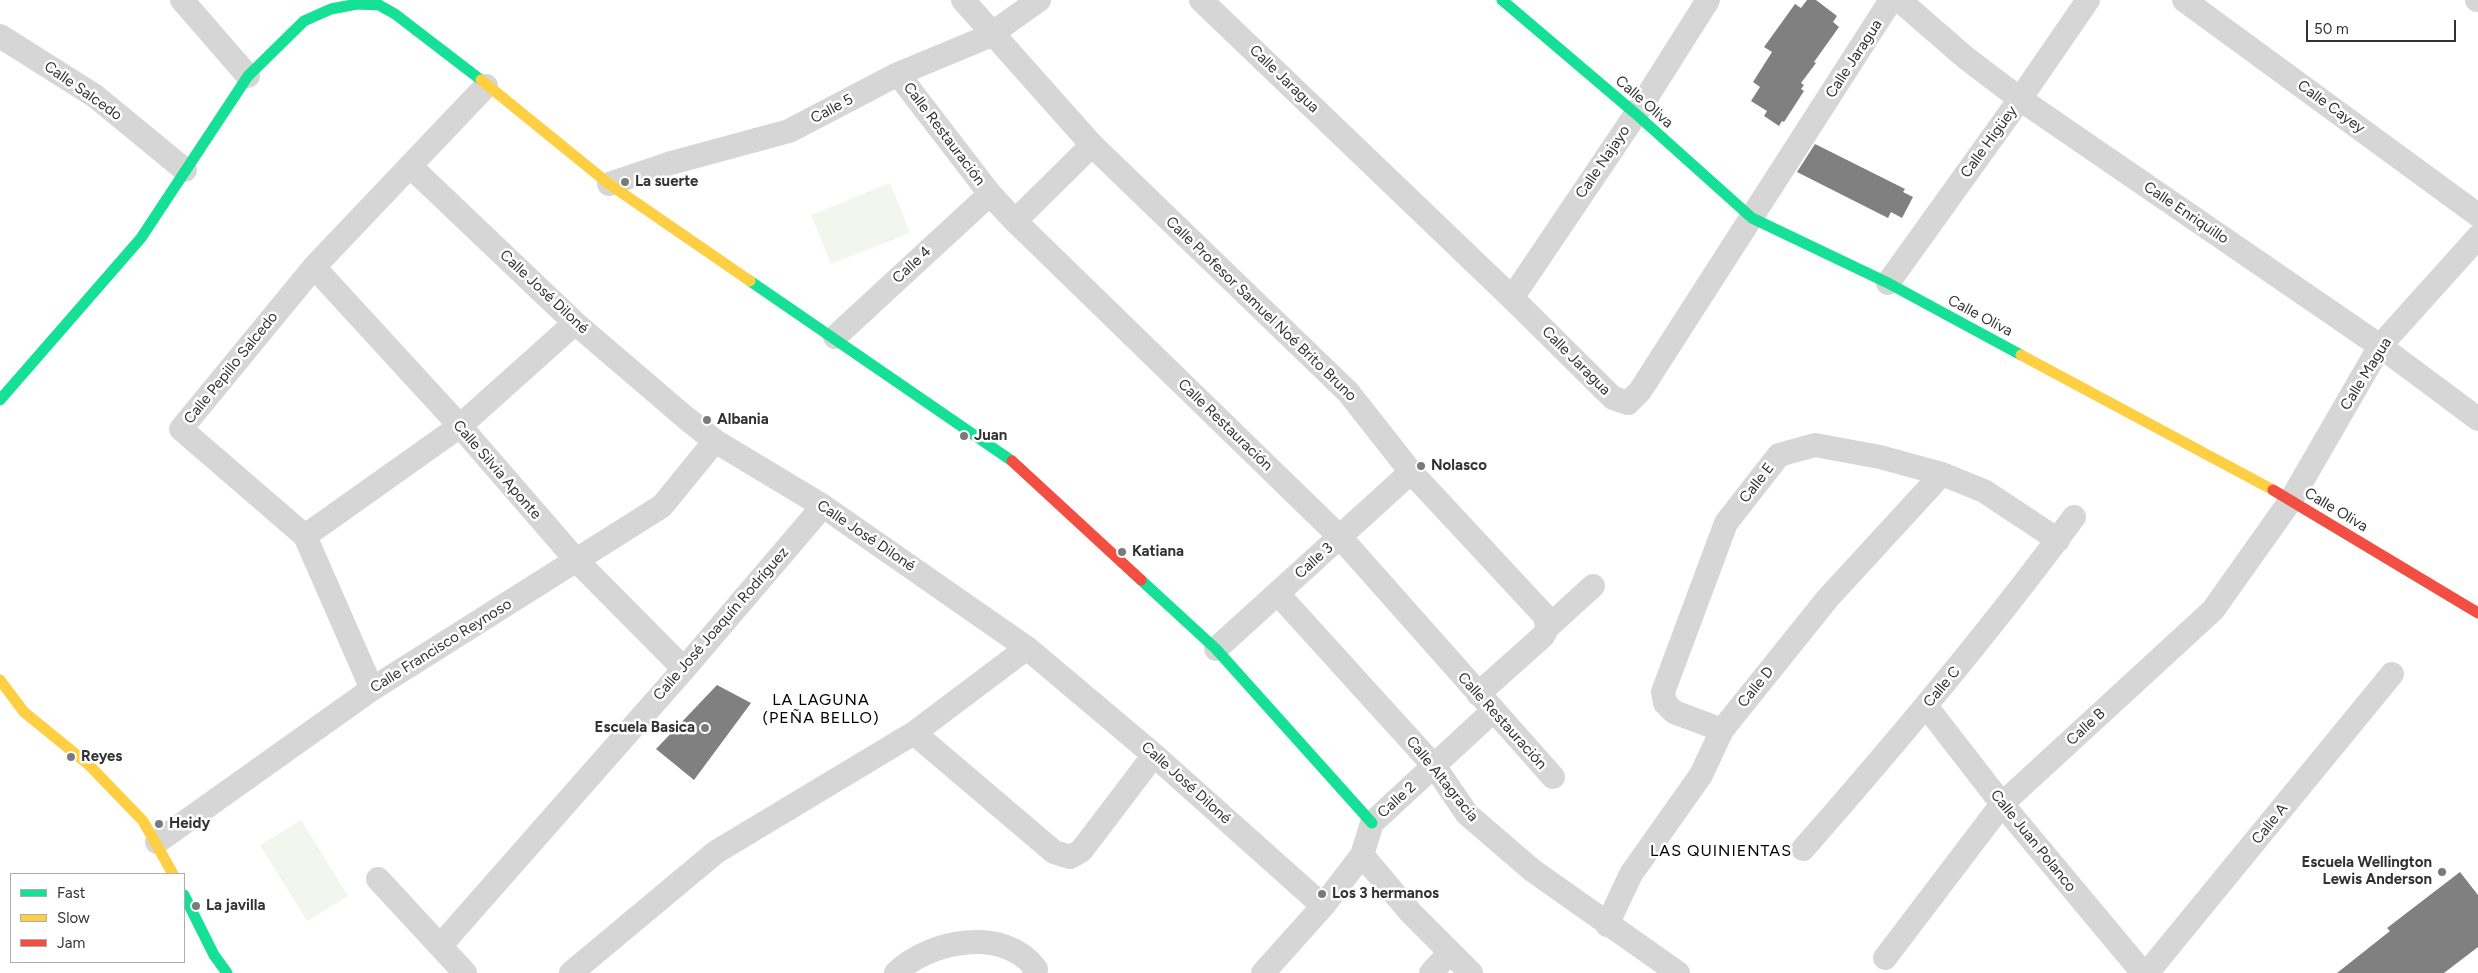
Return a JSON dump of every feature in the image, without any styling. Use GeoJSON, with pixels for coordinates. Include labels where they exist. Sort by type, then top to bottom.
{"type":"FeatureCollection","features":[{"type":"Feature","properties":{"kind":"street"},"geometry":{"type":"LineString","coordinates":[[182,0],[248,76]]}},
{"type":"Feature","properties":{"kind":"street","name":"Calle Profesor Samuel Noé Brito Bruno"},"geometry":{"type":"LineString","coordinates":[[964,0],[1092,145],[1348,392],[1411,472],[1544,615],[1548,627]]}},
{"type":"Feature","properties":{"kind":"street","name":"Calle 5"},"geometry":{"type":"LineString","coordinates":[[609,184],[671,164],[789,131],[898,74],[992,33],[1039,0]]}},
{"type":"Feature","properties":{"kind":"street","name":"Calle Jaragua"},"geometry":{"type":"LineString","coordinates":[[1201,0],[1512,298],[1613,398],[1628,402],[1640,391],[1891,0]]}},
{"type":"Feature","properties":{"kind":"street","name":"Calle Oliva"},"geometry":{"type":"LineString","coordinates":[[1502,0],[1636,114],[1752,218],[1888,283],[2292,500],[2478,613]]}},
{"type":"Feature","properties":{"kind":"street","name":"Calle Najayo"},"geometry":{"type":"LineString","coordinates":[[1512,298],[1636,114],[1708,0]]}},
{"type":"Feature","properties":{"kind":"street","name":"Calle Enriquillo"},"geometry":{"type":"LineString","coordinates":[[1898,0],[1966,58],[2020,99],[2380,346],[2478,419]]}},
{"type":"Feature","properties":{"kind":"street","name":"Calle Higüey"},"geometry":{"type":"LineString","coordinates":[[1888,283],[2020,99],[2088,0]]}},
{"type":"Feature","properties":{"kind":"street","name":"Calle Cayey"},"geometry":{"type":"LineString","coordinates":[[2184,0],[2478,215]]}},
{"type":"Feature","properties":{"kind":"street"},"geometry":{"type":"LineString","coordinates":[[0,400],[141,238],[248,76],[304,21],[331,9],[357,2],[380,5],[395,14],[535,122],[609,184],[1011,460],[1216,649],[1372,823]]}},
{"type":"Feature","properties":{"kind":"street","name":"Calle Salcedo"},"geometry":{"type":"LineString","coordinates":[[0,36],[95,96],[185,170]]}},
{"type":"Feature","properties":{"kind":"street","name":"Calle Restauración"},"geometry":{"type":"LineString","coordinates":[[898,74],[990,194],[1015,221],[1340,537],[1553,778]]}},
{"type":"Feature","properties":{"kind":"street","name":"Calle Pepillo Salcedo"},"geometry":{"type":"LineString","coordinates":[[372,689],[305,536],[181,429],[314,267],[486,86]]}},
{"type":"Feature","properties":{"kind":"street"},"geometry":{"type":"LineString","coordinates":[[1015,221],[1092,145]]}},
{"type":"Feature","properties":{"kind":"street","name":"Calle José Diloné"},"geometry":{"type":"LineString","coordinates":[[410,166],[575,323],[686,418],[715,441],[823,506],[1027,648],[1154,755],[1323,906]]}},
{"type":"Feature","properties":{"kind":"street","name":"Calle 4"},"geometry":{"type":"LineString","coordinates":[[834,337],[990,194]]}},
{"type":"Feature","properties":{"kind":"street","name":"Calle Magua"},"geometry":{"type":"LineString","coordinates":[[2292,500],[2380,346],[2478,237]]}},
{"type":"Feature","properties":{"kind":"street","name":"Calle Silvia Aponte"},"geometry":{"type":"LineString","coordinates":[[314,267],[460,426],[577,560],[684,670]]}},
{"type":"Feature","properties":{"kind":"street"},"geometry":{"type":"LineString","coordinates":[[305,536],[460,426],[575,323]]}},
{"type":"Feature","properties":{"kind":"street","name":"Calle Francisco Reynoso"},"geometry":{"type":"LineString","coordinates":[[157,842],[372,689],[662,506],[715,441]]}},
{"type":"Feature","properties":{"kind":"street","name":"Calle E"},"geometry":{"type":"LineString","coordinates":[[1722,730],[1674,712],[1666,703],[1663,692],[1726,523],[1779,455],[1815,446],[1880,457],[1942,474],[1984,491],[2058,540]]}},
{"type":"Feature","properties":{"kind":"street","name":"Calle 3"},"geometry":{"type":"LineString","coordinates":[[1216,649],[1411,472]]}},
{"type":"Feature","properties":{"kind":"street","name":"Calle D"},"geometry":{"type":"LineString","coordinates":[[1607,925],[1631,874],[1701,775],[1722,730],[1828,598],[1942,474]]}},
{"type":"Feature","properties":{"kind":"street","name":"Calle B"},"geometry":{"type":"LineString","coordinates":[[1885,958],[2002,804],[2213,610],[2292,500]]}},
{"type":"Feature","properties":{"kind":"street","name":"Calle José Joaquín Rodríguez"},"geometry":{"type":"LineString","coordinates":[[440,945],[684,670],[823,506]]}},
{"type":"Feature","properties":{"kind":"street","name":"Calle C"},"geometry":{"type":"LineString","coordinates":[[1802,849],[1986,634],[2074,517]]}},
{"type":"Feature","properties":{"kind":"street"},"geometry":{"type":"LineString","coordinates":[[1478,694],[1542,636],[1548,627],[1593,586]]}},
{"type":"Feature","properties":{"kind":"street","name":"Calle Altagracia"},"geometry":{"type":"LineString","coordinates":[[1278,594],[1435,767],[1467,814],[1532,870],[1607,925],[1678,973]]}},
{"type":"Feature","properties":{"kind":"street"},"geometry":{"type":"LineString","coordinates":[[571,973],[716,852],[914,733],[1027,648]]}},
{"type":"Feature","properties":{"kind":"street","name":"Calle A"},"geometry":{"type":"LineString","coordinates":[[2145,973],[2392,674]]}},
{"type":"Feature","properties":{"kind":"street"},"geometry":{"type":"LineString","coordinates":[[0,680],[24,712],[89,765],[144,821],[172,873]]}},
{"type":"Feature","properties":{"kind":"street","name":"Calle Juan Polanco"},"geometry":{"type":"LineString","coordinates":[[1926,706],[2002,804],[2145,973]]}},
{"type":"Feature","properties":{"kind":"street","name":"Calle 2"},"geometry":{"type":"LineString","coordinates":[[1263,973],[1323,906],[1362,855],[1372,823],[1435,767],[1493,711]]}},
{"type":"Feature","properties":{"kind":"street"},"geometry":{"type":"LineString","coordinates":[[914,733],[1054,852],[1070,857],[1081,851],[1154,755]]}},
{"type":"Feature","properties":{"kind":"street"},"geometry":{"type":"LineString","coordinates":[[1362,855],[1411,913],[1472,973]]}},
{"type":"Feature","properties":{"kind":"street"},"geometry":{"type":"LineString","coordinates":[[378,879],[466,973]]}},
{"type":"Feature","properties":{"kind":"street"},"geometry":{"type":"LineString","coordinates":[[185,897],[214,955],[227,973]]}},
{"type":"Feature","properties":{"kind":"street"},"geometry":{"type":"LineString","coordinates":[[896,973],[922,954],[948,944],[974,943],[994,944],[1023,957],[1029,960],[1036,969],[1034,973]]}},
{"type":"Feature","properties":{"kind":"street"},"geometry":{"type":"LineString","coordinates":[[1430,973],[1450,952]]}},
{"type":"Feature","properties":{"kind":"shaded area"},"geometry":{"type":"Polygon","coordinates":[[[890,183],[910,233],[831,264],[811,215],[890,183]]]}},
{"type":"Feature","properties":{"kind":"shaded area"},"geometry":{"type":"Polygon","coordinates":[[[301,820],[348,896],[307,921],[260,845],[301,820]]]}},
{"type":"Feature","properties":{"kind":"building"},"geometry":{"type":"Polygon","coordinates":[[[1807,0],[1816,0],[1837,16],[1833,22],[1839,27],[1801,83],[1804,85],[1801,89],[1804,91],[1784,122],[1782,121],[1779,126],[1764,116],[1767,111],[1751,101],[1760,87],[1753,82],[1772,52],[1764,47],[1795,4],[1801,8],[1807,0]]]}},
{"type":"Feature","properties":{"kind":"building"},"geometry":{"type":"Polygon","coordinates":[[[1815,144],[1905,189],[1903,192],[1913,197],[1902,218],[1891,212],[1888,218],[1797,172],[1815,144]]]}},
{"type":"Feature","properties":{"kind":"building"},"geometry":{"type":"Polygon","coordinates":[[[717,685],[751,703],[694,780],[656,749],[717,685]]]}},
{"type":"Feature","properties":{"kind":"building"},"geometry":{"type":"Polygon","coordinates":[[[2460,872],[2478,895],[2478,947],[2444,973],[2337,973],[2390,931],[2387,928],[2460,872]]]}},
{"type":"Feature","properties":{"kind":"traffic: fast"},"geometry":{"type":"LineString","coordinates":[[1502,0],[1636,114],[1752,218],[1888,283],[2021,355]]}},
{"type":"Feature","properties":{"kind":"traffic: fast"},"geometry":{"type":"LineString","coordinates":[[0,400],[141,238],[248,76],[304,21],[331,9],[357,4],[379,5],[395,14],[481,80]]}},
{"type":"Feature","properties":{"kind":"traffic: fast"},"geometry":{"type":"LineString","coordinates":[[750,281],[1012,461]]}},
{"type":"Feature","properties":{"kind":"traffic: fast"},"geometry":{"type":"LineString","coordinates":[[1141,580],[1216,649],[1372,823]]}},
{"type":"Feature","properties":{"kind":"traffic: fast"},"geometry":{"type":"LineString","coordinates":[[185,897],[214,955],[227,973]]}},
{"type":"Feature","properties":{"kind":"traffic: slow"},"geometry":{"type":"LineString","coordinates":[[481,80],[609,184],[750,281]]}},
{"type":"Feature","properties":{"kind":"traffic: slow"},"geometry":{"type":"LineString","coordinates":[[2021,355],[2273,490]]}},
{"type":"Feature","properties":{"kind":"traffic: slow"},"geometry":{"type":"LineString","coordinates":[[0,680],[24,712],[89,765],[143,821],[172,873]]}},
{"type":"Feature","properties":{"kind":"traffic: jam"},"geometry":{"type":"LineString","coordinates":[[1012,461],[1141,580]]}},
{"type":"Feature","properties":{"kind":"traffic: jam"},"geometry":{"type":"LineString","coordinates":[[2273,490],[2478,613]]}},
{"type":"Feature","properties":{"kind":"place","name":"La suerte"},"geometry":{"type":"Point","coordinates":[625,182]}},
{"type":"Feature","properties":{"kind":"place","name":"Albania"},"geometry":{"type":"Point","coordinates":[707,420]}},
{"type":"Feature","properties":{"kind":"place","name":"Juan"},"geometry":{"type":"Point","coordinates":[964,436]}},
{"type":"Feature","properties":{"kind":"place","name":"Nolasco"},"geometry":{"type":"Point","coordinates":[1421,466]}},
{"type":"Feature","properties":{"kind":"place","name":"Katiana"},"geometry":{"type":"Point","coordinates":[1122,552]}},
{"type":"Feature","properties":{"kind":"place","name":"Escuela Basica"},"geometry":{"type":"Point","coordinates":[705,728]}},
{"type":"Feature","properties":{"kind":"place","name":"Reyes"},"geometry":{"type":"Point","coordinates":[71,757]}},
{"type":"Feature","properties":{"kind":"place","name":"Heidy"},"geometry":{"type":"Point","coordinates":[159,824]}},
{"type":"Feature","properties":{"kind":"place","name":"Escuela Wellington Lewis Anderson"},"geometry":{"type":"Point","coordinates":[2442,872]}},
{"type":"Feature","properties":{"kind":"place","name":"Los 3 hermanos"},"geometry":{"type":"Point","coordinates":[1322,894]}},
{"type":"Feature","properties":{"kind":"place","name":"La javilla"},"geometry":{"type":"Point","coordinates":[196,906]}},
{"type":"Feature","properties":{"kind":"district","name":"LA LAGUNA (PEÑA BELLO)"},"geometry":{"type":"Point","coordinates":[821,709]}},
{"type":"Feature","properties":{"kind":"district","name":"LAS QUINIENTAS"},"geometry":{"type":"Point","coordinates":[1721,851]}}]}
